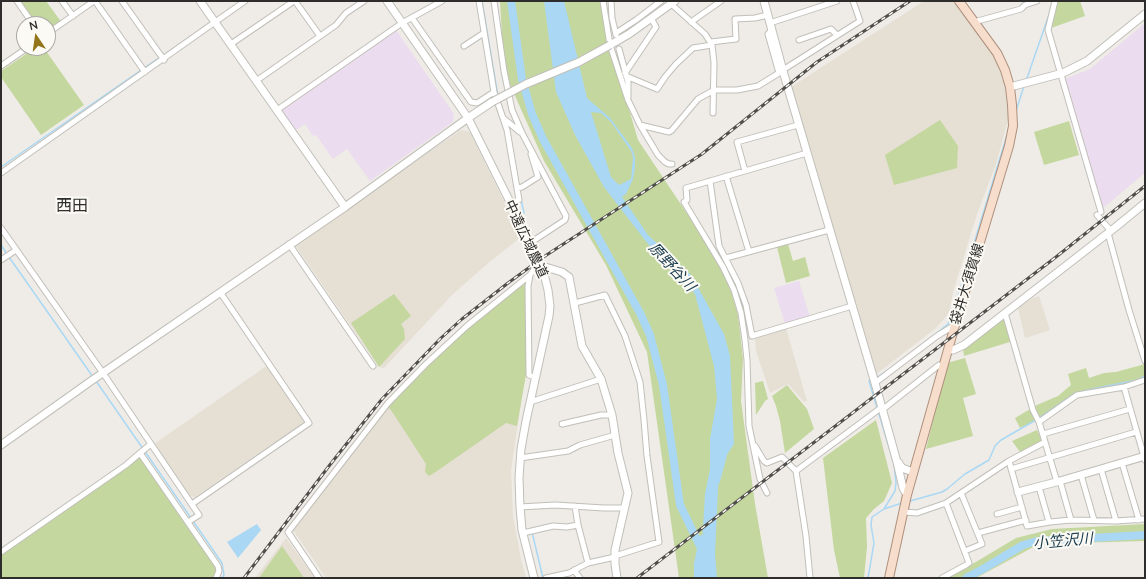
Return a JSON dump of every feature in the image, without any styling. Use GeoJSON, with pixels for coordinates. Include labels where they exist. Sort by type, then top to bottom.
{"type":"FeatureCollection","features":[{"type":"Feature","properties":{"kind":"main road","name":"袋井大須賀線"},"geometry":{"type":"LineString","coordinates":[[889,578],[913,472],[955,325],[1009,146],[1012,126],[1010,87],[1005,70],[997,53],[959,1]]}},
{"type":"Feature","properties":{"kind":"street"},"geometry":{"type":"LineString","coordinates":[[17,1],[27,16]]}},
{"type":"Feature","properties":{"kind":"street"},"geometry":{"type":"LineString","coordinates":[[62,1],[73,16]]}},
{"type":"Feature","properties":{"kind":"street"},"geometry":{"type":"LineString","coordinates":[[122,1],[162,57]]}},
{"type":"Feature","properties":{"kind":"street"},"geometry":{"type":"LineString","coordinates":[[200,1],[344,207]]}},
{"type":"Feature","properties":{"kind":"street"},"geometry":{"type":"LineString","coordinates":[[1,173],[162,57],[245,1]]}},
{"type":"Feature","properties":{"kind":"street"},"geometry":{"type":"LineString","coordinates":[[230,44],[295,1],[320,36]]}},
{"type":"Feature","properties":{"kind":"street"},"geometry":{"type":"LineString","coordinates":[[256,81],[336,25],[346,13],[364,1]]}},
{"type":"Feature","properties":{"kind":"street","name":"中遠広域農道"},"geometry":{"type":"LineString","coordinates":[[387,1],[468,118],[542,266],[550,306],[530,402],[520,458],[519,478],[523,533],[534,578]]}},
{"type":"Feature","properties":{"kind":"street"},"geometry":{"type":"LineString","coordinates":[[277,110],[402,23],[442,1]]}},
{"type":"Feature","properties":{"kind":"street"},"geometry":{"type":"LineString","coordinates":[[479,1],[494,92],[507,130],[519,200],[510,203]]}},
{"type":"Feature","properties":{"kind":"street"},"geometry":{"type":"LineString","coordinates":[[494,1],[504,71],[512,110],[522,133],[565,211],[566,216],[565,220],[530,243]]}},
{"type":"Feature","properties":{"kind":"street"},"geometry":{"type":"LineString","coordinates":[[611,1],[612,18],[616,34],[661,1]]}},
{"type":"Feature","properties":{"kind":"street"},"geometry":{"type":"LineString","coordinates":[[691,22],[721,1]]}},
{"type":"Feature","properties":{"kind":"street"},"geometry":{"type":"LineString","coordinates":[[764,1],[798,125],[875,383],[903,488],[907,495]]}},
{"type":"Feature","properties":{"kind":"street"},"geometry":{"type":"LineString","coordinates":[[770,23],[837,1]]}},
{"type":"Feature","properties":{"kind":"street"},"geometry":{"type":"LineString","coordinates":[[786,68],[860,21],[853,1]]}},
{"type":"Feature","properties":{"kind":"street"},"geometry":{"type":"LineString","coordinates":[[974,22],[1021,8],[1037,1]]}},
{"type":"Feature","properties":{"kind":"street"},"geometry":{"type":"LineString","coordinates":[[1055,1],[1048,30],[1099,214],[1109,232],[1129,310],[1145,361]]}},
{"type":"Feature","properties":{"kind":"street"},"geometry":{"type":"LineString","coordinates":[[56,28],[92,2],[144,70]]}},
{"type":"Feature","properties":{"kind":"street"},"geometry":{"type":"LineString","coordinates":[[603,2],[610,45],[628,100],[640,126],[658,155],[665,162],[672,164]]}},
{"type":"Feature","properties":{"kind":"street"},"geometry":{"type":"LineString","coordinates":[[1,445],[101,374],[344,207],[492,102],[520,87],[580,62],[629,34],[672,2],[712,44],[714,63],[713,113]]}},
{"type":"Feature","properties":{"kind":"street"},"geometry":{"type":"LineString","coordinates":[[1010,87],[1074,68],[1092,58],[1145,14]]}},
{"type":"Feature","properties":{"kind":"street"},"geometry":{"type":"LineString","coordinates":[[626,74],[657,89],[672,68],[693,48],[736,39],[734,19],[755,18],[768,15]]}},
{"type":"Feature","properties":{"kind":"street"},"geometry":{"type":"LineString","coordinates":[[412,18],[471,102],[477,104],[494,92]]}},
{"type":"Feature","properties":{"kind":"street"},"geometry":{"type":"LineString","coordinates":[[626,74],[656,26],[651,18]]}},
{"type":"Feature","properties":{"kind":"street"},"geometry":{"type":"LineString","coordinates":[[799,40],[831,29],[837,35]]}},
{"type":"Feature","properties":{"kind":"street"},"geometry":{"type":"LineString","coordinates":[[640,126],[670,132],[698,99],[714,90],[737,90],[758,86],[779,73],[768,34],[772,30]]}},
{"type":"Feature","properties":{"kind":"street"},"geometry":{"type":"LineString","coordinates":[[464,46],[484,34]]}},
{"type":"Feature","properties":{"kind":"street"},"geometry":{"type":"LineString","coordinates":[[619,49],[626,74],[628,100]]}},
{"type":"Feature","properties":{"kind":"street"},"geometry":{"type":"LineString","coordinates":[[1,66],[16,56]]}},
{"type":"Feature","properties":{"kind":"street"},"geometry":{"type":"LineString","coordinates":[[502,118],[522,133]]}},
{"type":"Feature","properties":{"kind":"street"},"geometry":{"type":"LineString","coordinates":[[745,171],[738,142],[798,125]]}},
{"type":"Feature","properties":{"kind":"street"},"geometry":{"type":"LineString","coordinates":[[517,188],[522,187],[538,177],[527,142]]}},
{"type":"Feature","properties":{"kind":"street"},"geometry":{"type":"LineString","coordinates":[[767,493],[760,479],[749,426],[745,340],[734,290],[723,267],[684,202],[687,200],[686,188],[807,153]]}},
{"type":"Feature","properties":{"kind":"street"},"geometry":{"type":"LineString","coordinates":[[726,176],[749,252]]}},
{"type":"Feature","properties":{"kind":"street"},"geometry":{"type":"LineString","coordinates":[[710,181],[719,246],[738,283],[746,305],[752,336],[852,306]]}},
{"type":"Feature","properties":{"kind":"street"},"geometry":{"type":"LineString","coordinates":[[949,349],[953,350],[964,345],[1145,203]]}},
{"type":"Feature","properties":{"kind":"street"},"geometry":{"type":"LineString","coordinates":[[1,228],[15,251],[199,514],[188,522]]}},
{"type":"Feature","properties":{"kind":"street"},"geometry":{"type":"LineString","coordinates":[[726,258],[829,230]]}},
{"type":"Feature","properties":{"kind":"street"},"geometry":{"type":"LineString","coordinates":[[289,244],[373,366]]}},
{"type":"Feature","properties":{"kind":"street"},"geometry":{"type":"LineString","coordinates":[[3,259],[15,251]]}},
{"type":"Feature","properties":{"kind":"street"},"geometry":{"type":"LineString","coordinates":[[319,578],[288,532],[388,403],[426,364],[467,326],[530,276],[536,267],[532,257],[535,254]]}},
{"type":"Feature","properties":{"kind":"street"},"geometry":{"type":"LineString","coordinates":[[542,266],[566,274],[571,281],[582,346],[601,379],[612,415],[618,453],[628,493],[616,545],[615,556],[617,578]]}},
{"type":"Feature","properties":{"kind":"street"},"geometry":{"type":"LineString","coordinates":[[530,276],[528,286],[529,375],[536,377]]}},
{"type":"Feature","properties":{"kind":"street"},"geometry":{"type":"LineString","coordinates":[[192,504],[310,423],[220,292]]}},
{"type":"Feature","properties":{"kind":"street"},"geometry":{"type":"LineString","coordinates":[[546,578],[569,573],[588,563],[659,542],[648,464],[640,382],[625,336],[605,295],[575,303]]}},
{"type":"Feature","properties":{"kind":"street"},"geometry":{"type":"LineString","coordinates":[[1005,313],[1033,410],[1039,422],[1049,457],[1071,520]]}},
{"type":"Feature","properties":{"kind":"street"},"geometry":{"type":"LineString","coordinates":[[875,383],[955,325]]}},
{"type":"Feature","properties":{"kind":"street"},"geometry":{"type":"LineString","coordinates":[[796,471],[882,409],[939,365],[944,366]]}},
{"type":"Feature","properties":{"kind":"street"},"geometry":{"type":"LineString","coordinates":[[530,402],[601,379]]}},
{"type":"Feature","properties":{"kind":"street"},"geometry":{"type":"LineString","coordinates":[[1039,422],[1077,395],[1124,387],[1145,380]]}},
{"type":"Feature","properties":{"kind":"street"},"geometry":{"type":"LineString","coordinates":[[1018,492],[1145,458],[1136,432],[1124,387]]}},
{"type":"Feature","properties":{"kind":"street"},"geometry":{"type":"LineString","coordinates":[[1043,434],[1130,409]]}},
{"type":"Feature","properties":{"kind":"street"},"geometry":{"type":"LineString","coordinates":[[562,424],[601,415],[612,415]]}},
{"type":"Feature","properties":{"kind":"street"},"geometry":{"type":"LineString","coordinates":[[1011,469],[1136,432]]}},
{"type":"Feature","properties":{"kind":"street"},"geometry":{"type":"LineString","coordinates":[[520,458],[568,451],[580,445],[616,435]]}},
{"type":"Feature","properties":{"kind":"street"},"geometry":{"type":"LineString","coordinates":[[751,438],[764,461],[767,463],[782,457],[796,471],[806,536],[810,578]]}},
{"type":"Feature","properties":{"kind":"street"},"geometry":{"type":"LineString","coordinates":[[904,512],[917,513],[946,502],[1009,461],[1045,442]]}},
{"type":"Feature","properties":{"kind":"street"},"geometry":{"type":"LineString","coordinates":[[1,552],[126,465],[151,444]]}},
{"type":"Feature","properties":{"kind":"street"},"geometry":{"type":"LineString","coordinates":[[140,453],[218,566],[219,571],[216,578]]}},
{"type":"Feature","properties":{"kind":"street"},"geometry":{"type":"LineString","coordinates":[[1009,461],[1027,526],[1071,520],[1116,521],[1145,519]]}},
{"type":"Feature","properties":{"kind":"street"},"geometry":{"type":"LineString","coordinates":[[897,462],[902,468],[913,472]]}},
{"type":"Feature","properties":{"kind":"street"},"geometry":{"type":"LineString","coordinates":[[1122,463],[1138,520]]}},
{"type":"Feature","properties":{"kind":"street"},"geometry":{"type":"LineString","coordinates":[[1101,469],[1116,521]]}},
{"type":"Feature","properties":{"kind":"street"},"geometry":{"type":"LineString","coordinates":[[1081,475],[1094,520]]}},
{"type":"Feature","properties":{"kind":"street"},"geometry":{"type":"LineString","coordinates":[[1039,487],[1050,522]]}},
{"type":"Feature","properties":{"kind":"street"},"geometry":{"type":"LineString","coordinates":[[961,493],[982,544],[965,551]]}},
{"type":"Feature","properties":{"kind":"street"},"geometry":{"type":"LineString","coordinates":[[942,578],[969,562],[946,502]]}},
{"type":"Feature","properties":{"kind":"street"},"geometry":{"type":"LineString","coordinates":[[520,508],[555,505],[625,508]]}},
{"type":"Feature","properties":{"kind":"street"},"geometry":{"type":"LineString","coordinates":[[575,506],[578,525],[588,563]]}},
{"type":"Feature","properties":{"kind":"street"},"geometry":{"type":"LineString","coordinates":[[997,514],[1022,507]]}},
{"type":"Feature","properties":{"kind":"street"},"geometry":{"type":"LineString","coordinates":[[978,533],[1026,520]]}},
{"type":"Feature","properties":{"kind":"street"},"geometry":{"type":"LineString","coordinates":[[523,533],[553,526],[567,527],[578,525]]}},
{"type":"Feature","properties":{"kind":"street"},"geometry":{"type":"LineString","coordinates":[[574,570],[580,578]]}},
{"type":"Feature","properties":{"kind":"shaded area"},"geometry":{"type":"Polygon","coordinates":[[[924,1],[958,1],[999,58],[1012,105],[996,164],[977,214],[953,292],[949,313],[936,328],[875,375],[826,203],[788,89],[924,1]]]}},
{"type":"Feature","properties":{"kind":"shaded area"},"geometry":{"type":"Polygon","coordinates":[[[1145,23],[1145,173],[1103,208],[1065,79],[1090,69],[1145,23]]]}},
{"type":"Feature","properties":{"kind":"shaded area"},"geometry":{"type":"Polygon","coordinates":[[[396,30],[454,114],[453,122],[370,181],[347,149],[333,159],[316,135],[313,136],[305,124],[296,130],[281,110],[396,30]]]}},
{"type":"Feature","properties":{"kind":"shaded area"},"geometry":{"type":"Polygon","coordinates":[[[461,130],[470,132],[521,237],[453,294],[384,368],[379,367],[295,245],[461,130]]]}},
{"type":"Feature","properties":{"kind":"shaded area"},"geometry":{"type":"Polygon","coordinates":[[[799,281],[810,317],[785,324],[774,288],[799,281]]]}},
{"type":"Feature","properties":{"kind":"shaded area"},"geometry":{"type":"Polygon","coordinates":[[[523,285],[524,383],[511,470],[513,516],[526,578],[326,578],[293,530],[397,395],[503,298],[523,285]]]}},
{"type":"Feature","properties":{"kind":"shaded area"},"geometry":{"type":"Polygon","coordinates":[[[1039,296],[1050,330],[1025,338],[1018,308],[1031,299],[1039,296]]]}},
{"type":"Feature","properties":{"kind":"shaded area"},"geometry":{"type":"Polygon","coordinates":[[[786,328],[807,401],[804,402],[788,384],[770,393],[756,351],[755,337],[786,328]]]}},
{"type":"Feature","properties":{"kind":"shaded area"},"geometry":{"type":"Polygon","coordinates":[[[268,365],[306,421],[195,497],[190,496],[154,444],[268,365]]]}},
{"type":"Feature","properties":{"kind":"shaded area"},"geometry":{"type":"Polygon","coordinates":[[[286,538],[315,578],[255,578],[286,538]]]}},
{"type":"Feature","properties":{"kind":"green space"},"geometry":{"type":"Polygon","coordinates":[[[20,1],[46,1],[62,23],[56,26],[56,16],[31,16],[20,1]]]}},
{"type":"Feature","properties":{"kind":"green space"},"geometry":{"type":"Polygon","coordinates":[[[500,1],[602,1],[603,20],[638,140],[708,245],[727,277],[738,315],[743,358],[741,401],[755,504],[768,578],[679,578],[647,352],[606,265],[544,161],[504,71],[500,1]]]}},
{"type":"Feature","properties":{"kind":"green space"},"geometry":{"type":"Polygon","coordinates":[[[1080,1],[1085,16],[1051,28],[1057,2],[1080,1]]]}},
{"type":"Feature","properties":{"kind":"green space"},"geometry":{"type":"Polygon","coordinates":[[[23,56],[50,56],[84,105],[41,135],[1,77],[1,71],[23,56]]]}},
{"type":"Feature","properties":{"kind":"green space"},"geometry":{"type":"Polygon","coordinates":[[[940,120],[958,146],[957,168],[894,185],[885,155],[940,120]]]}},
{"type":"Feature","properties":{"kind":"green space"},"geometry":{"type":"Polygon","coordinates":[[[1069,121],[1079,155],[1044,165],[1034,132],[1069,121]]]}},
{"type":"Feature","properties":{"kind":"green space"},"geometry":{"type":"Polygon","coordinates":[[[788,244],[793,261],[805,257],[810,276],[786,283],[777,247],[788,244]]]}},
{"type":"Feature","properties":{"kind":"green space"},"geometry":{"type":"Polygon","coordinates":[[[527,282],[527,369],[517,426],[506,423],[429,476],[425,472],[426,464],[391,410],[386,405],[404,386],[489,308],[527,282]]]}},
{"type":"Feature","properties":{"kind":"green space"},"geometry":{"type":"Polygon","coordinates":[[[394,294],[411,316],[401,324],[404,329],[405,339],[379,367],[351,323],[394,294]]]}},
{"type":"Feature","properties":{"kind":"green space"},"geometry":{"type":"Polygon","coordinates":[[[1006,316],[1013,341],[964,356],[963,349],[1006,316]]]}},
{"type":"Feature","properties":{"kind":"green space"},"geometry":{"type":"Polygon","coordinates":[[[965,358],[976,394],[963,398],[973,436],[926,449],[947,363],[965,358]]]}},
{"type":"Feature","properties":{"kind":"green space"},"geometry":{"type":"Polygon","coordinates":[[[1145,364],[1145,380],[1077,395],[1042,417],[1020,428],[1015,418],[1037,405],[1058,396],[1071,385],[1068,374],[1086,368],[1089,378],[1104,373],[1116,372],[1145,364]]]}},
{"type":"Feature","properties":{"kind":"green space"},"geometry":{"type":"Polygon","coordinates":[[[763,381],[768,399],[756,415],[755,383],[763,381]]]}},
{"type":"Feature","properties":{"kind":"green space"},"geometry":{"type":"Polygon","coordinates":[[[787,385],[807,409],[814,429],[785,453],[780,421],[772,396],[787,385]]]}},
{"type":"Feature","properties":{"kind":"green space"},"geometry":{"type":"Polygon","coordinates":[[[876,420],[892,483],[884,501],[866,518],[867,547],[864,578],[840,578],[834,550],[823,458],[876,420]]]}},
{"type":"Feature","properties":{"kind":"green space"},"geometry":{"type":"Polygon","coordinates":[[[1037,430],[1042,441],[1020,452],[1012,441],[1037,430]]]}},
{"type":"Feature","properties":{"kind":"green space"},"geometry":{"type":"Polygon","coordinates":[[[138,455],[218,566],[219,573],[215,578],[1,578],[1,551],[138,455]]]}},
{"type":"Feature","properties":{"kind":"green space"},"geometry":{"type":"Polygon","coordinates":[[[1145,524],[1145,541],[1039,544],[976,578],[949,578],[1016,538],[1052,529],[1145,524]]]}},
{"type":"Feature","properties":{"kind":"green space"},"geometry":{"type":"Polygon","coordinates":[[[282,546],[304,578],[259,578],[282,546]]]}},
{"type":"Feature","properties":{"kind":"water"},"geometry":{"type":"Polygon","coordinates":[[[544,1],[564,1],[587,98],[610,118],[632,148],[635,157],[633,179],[626,194],[622,197],[648,235],[691,275],[724,334],[730,356],[734,444],[719,467],[715,554],[717,578],[700,578],[705,494],[710,469],[710,439],[717,399],[714,366],[695,294],[680,276],[648,244],[604,187],[575,135],[556,92],[544,1]],[[591,112],[611,177],[619,185],[631,179],[633,157],[631,151],[611,122],[601,113],[591,112]]]}},
{"type":"Feature","properties":{"kind":"water"},"geometry":{"type":"Polygon","coordinates":[[[257,524],[261,530],[238,558],[227,542],[257,524]]]}},
{"type":"Feature","properties":{"kind":"waterway"},"geometry":{"type":"LineString","coordinates":[[482,1],[498,96]]}},
{"type":"Feature","properties":{"kind":"waterway","name":"原野谷川"},"geometry":{"type":"LineString","coordinates":[[511,1],[522,79],[532,114],[543,139],[640,313],[650,335],[663,385],[680,505],[701,548]]}},
{"type":"Feature","properties":{"kind":"waterway"},"geometry":{"type":"LineString","coordinates":[[1026,81],[1051,9]]}},
{"type":"Feature","properties":{"kind":"waterway"},"geometry":{"type":"LineString","coordinates":[[164,55],[211,22]]}},
{"type":"Feature","properties":{"kind":"waterway"},"geometry":{"type":"LineString","coordinates":[[1,167],[160,57]]}},
{"type":"Feature","properties":{"kind":"waterway"},"geometry":{"type":"LineString","coordinates":[[1016,111],[1024,86]]}},
{"type":"Feature","properties":{"kind":"waterway"},"geometry":{"type":"LineString","coordinates":[[937,333],[948,324],[951,319],[1007,135]]}},
{"type":"Feature","properties":{"kind":"waterway"},"geometry":{"type":"LineString","coordinates":[[521,199],[524,213]]}},
{"type":"Feature","properties":{"kind":"waterway"},"geometry":{"type":"LineString","coordinates":[[1,245],[7,254]]}},
{"type":"Feature","properties":{"kind":"waterway"},"geometry":{"type":"LineString","coordinates":[[9,257],[93,377]]}},
{"type":"Feature","properties":{"kind":"waterway"},"geometry":{"type":"LineString","coordinates":[[876,378],[888,370]]}},
{"type":"Feature","properties":{"kind":"waterway"},"geometry":{"type":"LineString","coordinates":[[1083,391],[1137,380],[1145,376]]}},
{"type":"Feature","properties":{"kind":"waterway"},"geometry":{"type":"LineString","coordinates":[[872,380],[869,381],[894,464],[896,483],[895,491],[884,509]]}},
{"type":"Feature","properties":{"kind":"waterway"},"geometry":{"type":"LineString","coordinates":[[96,381],[191,518]]}},
{"type":"Feature","properties":{"kind":"waterway"},"geometry":{"type":"LineString","coordinates":[[1039,418],[1075,393]]}},
{"type":"Feature","properties":{"kind":"waterway"},"geometry":{"type":"LineString","coordinates":[[910,501],[942,492],[947,489],[965,474],[989,460],[995,446],[1001,440],[1036,420]]}},
{"type":"Feature","properties":{"kind":"waterway","name":"原野谷川"},"geometry":{"type":"LineString","coordinates":[[716,481],[723,455]]}},
{"type":"Feature","properties":{"kind":"waterway"},"geometry":{"type":"LineString","coordinates":[[868,578],[874,543],[871,525],[872,517],[884,509],[902,503]]}},
{"type":"Feature","properties":{"kind":"waterway"},"geometry":{"type":"LineString","coordinates":[[193,521],[222,563],[224,575],[222,578]]}},
{"type":"Feature","properties":{"kind":"waterway"},"geometry":{"type":"LineString","coordinates":[[532,532],[543,578]]}},
{"type":"Feature","properties":{"kind":"waterway","name":"小笠沢川"},"geometry":{"type":"LineString","coordinates":[[966,578],[1023,545],[1037,541],[1145,535]]}},
{"type":"Feature","properties":{"kind":"waterway","name":"原野谷川"},"geometry":{"type":"LineString","coordinates":[[698,578],[698,564],[703,539]]}},
{"type":"Feature","properties":{"kind":"railway"},"geometry":{"type":"LineString","coordinates":[[244,578],[382,399],[441,338],[462,319],[545,256],[702,154],[817,62],[910,1]]}},
{"type":"Feature","properties":{"kind":"railway"},"geometry":{"type":"LineString","coordinates":[[637,578],[1056,257],[1145,186]]}},
{"type":"Feature","properties":{"kind":"district","name":"西田"},"geometry":{"type":"Point","coordinates":[72,206]}}]}
